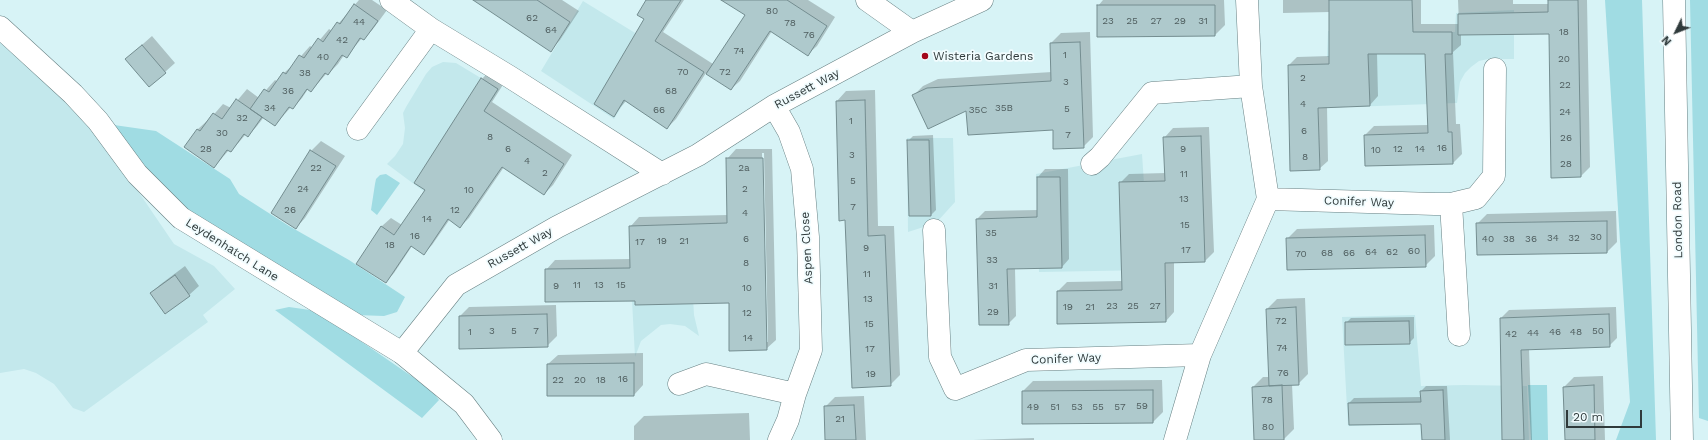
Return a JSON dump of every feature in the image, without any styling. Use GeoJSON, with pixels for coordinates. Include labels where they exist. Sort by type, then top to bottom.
{"type":"FeatureCollection","features":[{"type":"Feature","properties":{"kind":"street"},"geometry":{"type":"LineString","coordinates":[[391,0],[431,29],[517,81],[662,174]]}},
{"type":"Feature","properties":{"kind":"street"},"geometry":{"type":"LineString","coordinates":[[867,0],[912,32]]}},
{"type":"Feature","properties":{"kind":"street","name":"Russett Way"},"geometry":{"type":"LineString","coordinates":[[402,354],[456,285],[557,227],[698,155],[774,106],[912,32],[982,0]]}},
{"type":"Feature","properties":{"kind":"street"},"geometry":{"type":"LineString","coordinates":[[1175,440],[1200,355],[1268,199],[1251,86],[1247,0]]}},
{"type":"Feature","properties":{"kind":"street","name":"London Road"},"geometry":{"type":"LineString","coordinates":[[1674,0],[1682,440]]}},
{"type":"Feature","properties":{"kind":"street","name":"Leydenhatch Lane"},"geometry":{"type":"LineString","coordinates":[[0,26],[73,94],[98,121],[137,174],[181,218],[402,354],[464,404],[492,440]]}},
{"type":"Feature","properties":{"kind":"street"},"geometry":{"type":"LineString","coordinates":[[358,129],[431,29]]}},
{"type":"Feature","properties":{"kind":"street","name":"Conifer Way"},"geometry":{"type":"LineString","coordinates":[[1268,199],[1451,204],[1476,198],[1494,176],[1495,69]]}},
{"type":"Feature","properties":{"kind":"street"},"geometry":{"type":"LineString","coordinates":[[1092,164],[1100,157],[1152,93],[1251,86]]}},
{"type":"Feature","properties":{"kind":"street","name":"Aspen Close"},"geometry":{"type":"LineString","coordinates":[[774,106],[789,132],[802,169],[808,237],[811,350],[795,394],[788,420],[779,440]]}},
{"type":"Feature","properties":{"kind":"street"},"geometry":{"type":"LineString","coordinates":[[1451,204],[1459,334]]}},
{"type":"Feature","properties":{"kind":"street","name":"Conifer Way"},"geometry":{"type":"LineString","coordinates":[[934,230],[940,357],[955,389],[1026,360],[1200,355]]}},
{"type":"Feature","properties":{"kind":"street"},"geometry":{"type":"LineString","coordinates":[[679,384],[706,374],[795,394]]}},
{"type":"Feature","properties":{"kind":"shaded area"},"geometry":{"type":"Polygon","coordinates":[[[1605,0],[1642,0],[1656,440],[1616,440],[1630,402],[1605,0]]]}},
{"type":"Feature","properties":{"kind":"shaded area"},"geometry":{"type":"Polygon","coordinates":[[[1690,0],[1708,0],[1708,421],[1699,418],[1690,0]]]}},
{"type":"Feature","properties":{"kind":"shaded area"},"geometry":{"type":"Polygon","coordinates":[[[583,1],[658,47],[614,119],[541,71],[583,1]]]}},
{"type":"Feature","properties":{"kind":"shaded area"},"geometry":{"type":"Polygon","coordinates":[[[1514,10],[1514,59],[1488,59],[1479,61],[1471,67],[1465,73],[1460,82],[1457,103],[1350,107],[1346,78],[1339,57],[1327,57],[1328,31],[1455,32],[1456,13],[1514,10]]]}},
{"type":"Feature","properties":{"kind":"shaded area"},"geometry":{"type":"Polygon","coordinates":[[[0,39],[71,103],[114,156],[174,244],[214,266],[235,289],[203,315],[208,322],[84,412],[73,408],[54,384],[36,373],[24,369],[0,373],[0,39]]]}},
{"type":"Feature","properties":{"kind":"shaded area"},"geometry":{"type":"Polygon","coordinates":[[[443,62],[456,63],[499,89],[430,196],[387,164],[395,156],[403,144],[405,128],[403,113],[406,107],[426,74],[432,67],[443,62]]]}},
{"type":"Feature","properties":{"kind":"shaded area"},"geometry":{"type":"Polygon","coordinates":[[[107,124],[156,131],[230,179],[239,194],[289,226],[349,260],[405,297],[397,312],[384,316],[356,315],[195,217],[162,188],[107,124]]]}},
{"type":"Feature","properties":{"kind":"shaded area"},"geometry":{"type":"Polygon","coordinates":[[[907,138],[953,138],[955,202],[936,223],[908,232],[907,138]]]}},
{"type":"Feature","properties":{"kind":"shaded area"},"geometry":{"type":"Polygon","coordinates":[[[1142,154],[1150,270],[1039,272],[1036,174],[1142,154]]]}},
{"type":"Feature","properties":{"kind":"shaded area"},"geometry":{"type":"Polygon","coordinates":[[[386,174],[400,183],[377,215],[371,210],[376,179],[380,175],[386,174]]]}},
{"type":"Feature","properties":{"kind":"shaded area"},"geometry":{"type":"Polygon","coordinates":[[[692,279],[694,315],[699,336],[685,326],[670,324],[661,325],[641,341],[635,357],[631,281],[692,279]]]}},
{"type":"Feature","properties":{"kind":"shaded area"},"geometry":{"type":"Polygon","coordinates":[[[289,307],[317,311],[420,382],[432,391],[439,400],[422,418],[275,310],[289,307]]]}},
{"type":"Feature","properties":{"kind":"shaded area"},"geometry":{"type":"Polygon","coordinates":[[[1415,315],[1421,386],[1527,386],[1529,440],[1421,440],[1420,424],[1348,426],[1342,317],[1415,315]]]}},
{"type":"Feature","properties":{"kind":"shaded area"},"geometry":{"type":"Polygon","coordinates":[[[1528,385],[1547,385],[1548,440],[1531,440],[1528,385]]]}},
{"type":"Feature","properties":{"kind":"building"},"geometry":{"type":"Polygon","coordinates":[[[473,0],[537,0],[570,22],[551,52],[473,0]]]}},
{"type":"Feature","properties":{"kind":"building"},"geometry":{"type":"Polygon","coordinates":[[[646,0],[681,0],[655,41],[704,72],[667,129],[624,100],[614,117],[594,104],[644,19],[637,15],[646,0]]]}},
{"type":"Feature","properties":{"kind":"building"},"geometry":{"type":"Polygon","coordinates":[[[721,0],[787,0],[827,26],[808,56],[770,31],[731,90],[706,74],[745,15],[721,0]]]}},
{"type":"Feature","properties":{"kind":"building"},"geometry":{"type":"Polygon","coordinates":[[[1329,0],[1412,0],[1413,32],[1452,32],[1452,54],[1445,54],[1448,132],[1452,132],[1453,164],[1365,166],[1364,135],[1428,133],[1425,54],[1368,54],[1370,106],[1318,108],[1320,170],[1290,171],[1288,65],[1329,64],[1329,0]]]}},
{"type":"Feature","properties":{"kind":"building"},"geometry":{"type":"Polygon","coordinates":[[[1548,0],[1578,0],[1581,177],[1551,178],[1549,34],[1458,35],[1458,14],[1548,12],[1548,0]]]}},
{"type":"Feature","properties":{"kind":"building"},"geometry":{"type":"Polygon","coordinates":[[[354,4],[378,21],[364,40],[360,38],[347,58],[342,55],[328,75],[325,73],[311,92],[307,89],[293,109],[289,107],[275,126],[250,109],[264,89],[269,92],[283,72],[286,74],[299,55],[304,58],[318,38],[323,42],[337,22],[340,24],[354,4]]]}},
{"type":"Feature","properties":{"kind":"building"},"geometry":{"type":"Polygon","coordinates":[[[1097,5],[1215,5],[1215,36],[1097,37],[1097,5]]]}},
{"type":"Feature","properties":{"kind":"building"},"geometry":{"type":"Polygon","coordinates":[[[1080,42],[1084,148],[1053,149],[1053,130],[968,135],[966,111],[928,129],[912,95],[927,88],[1051,81],[1050,43],[1080,42]]]}},
{"type":"Feature","properties":{"kind":"building"},"geometry":{"type":"Polygon","coordinates":[[[142,45],[166,73],[149,87],[125,59],[142,45]]]}},
{"type":"Feature","properties":{"kind":"building"},"geometry":{"type":"Polygon","coordinates":[[[481,78],[498,89],[484,111],[564,164],[544,195],[502,167],[460,228],[448,219],[424,255],[411,246],[386,283],[356,264],[381,226],[394,235],[425,190],[414,183],[481,78]]]}},
{"type":"Feature","properties":{"kind":"building"},"geometry":{"type":"Polygon","coordinates":[[[236,99],[262,117],[248,137],[244,134],[231,152],[227,150],[214,168],[184,147],[197,129],[200,131],[213,113],[222,119],[236,99]]]}},
{"type":"Feature","properties":{"kind":"building"},"geometry":{"type":"Polygon","coordinates":[[[865,100],[868,236],[885,235],[891,386],[852,388],[845,220],[839,221],[836,101],[865,100]]]}},
{"type":"Feature","properties":{"kind":"building"},"geometry":{"type":"Polygon","coordinates":[[[1201,136],[1205,262],[1165,263],[1166,322],[1057,324],[1057,291],[1122,290],[1119,182],[1165,181],[1163,137],[1201,136]]]}},
{"type":"Feature","properties":{"kind":"building"},"geometry":{"type":"Polygon","coordinates":[[[907,140],[929,140],[931,216],[909,216],[907,140]]]}},
{"type":"Feature","properties":{"kind":"building"},"geometry":{"type":"Polygon","coordinates":[[[310,150],[336,166],[296,229],[271,213],[310,150]]]}},
{"type":"Feature","properties":{"kind":"building"},"geometry":{"type":"Polygon","coordinates":[[[726,158],[763,158],[767,350],[729,351],[729,303],[635,305],[635,301],[545,302],[545,269],[630,268],[629,226],[727,223],[726,158]]]}},
{"type":"Feature","properties":{"kind":"building"},"geometry":{"type":"Polygon","coordinates":[[[1037,177],[1060,177],[1062,268],[1007,269],[1009,325],[979,325],[976,219],[1037,217],[1037,177]]]}},
{"type":"Feature","properties":{"kind":"building"},"geometry":{"type":"Polygon","coordinates":[[[1607,221],[1607,253],[1477,255],[1476,223],[1607,221]]]}},
{"type":"Feature","properties":{"kind":"building"},"geometry":{"type":"Polygon","coordinates":[[[1425,235],[1426,267],[1287,270],[1286,238],[1425,235]]]}},
{"type":"Feature","properties":{"kind":"building"},"geometry":{"type":"Polygon","coordinates":[[[175,275],[190,296],[165,314],[150,293],[175,275]]]}},
{"type":"Feature","properties":{"kind":"building"},"geometry":{"type":"Polygon","coordinates":[[[1296,307],[1299,385],[1269,386],[1266,309],[1296,307]]]}},
{"type":"Feature","properties":{"kind":"building"},"geometry":{"type":"Polygon","coordinates":[[[547,314],[548,347],[459,349],[459,316],[547,314]]]}},
{"type":"Feature","properties":{"kind":"building"},"geometry":{"type":"Polygon","coordinates":[[[1609,314],[1610,347],[1521,350],[1524,440],[1502,440],[1500,318],[1609,314]]]}},
{"type":"Feature","properties":{"kind":"building"},"geometry":{"type":"Polygon","coordinates":[[[1409,321],[1410,344],[1345,345],[1345,322],[1409,321]]]}},
{"type":"Feature","properties":{"kind":"building"},"geometry":{"type":"Polygon","coordinates":[[[634,363],[634,396],[547,396],[547,364],[634,363]]]}},
{"type":"Feature","properties":{"kind":"building"},"geometry":{"type":"Polygon","coordinates":[[[1282,385],[1284,440],[1254,440],[1252,387],[1282,385]]]}},
{"type":"Feature","properties":{"kind":"building"},"geometry":{"type":"Polygon","coordinates":[[[1594,385],[1595,440],[1565,440],[1563,387],[1594,385]]]}},
{"type":"Feature","properties":{"kind":"building"},"geometry":{"type":"Polygon","coordinates":[[[1153,390],[1153,423],[1022,424],[1022,391],[1153,390]]]}},
{"type":"Feature","properties":{"kind":"building"},"geometry":{"type":"Polygon","coordinates":[[[1443,390],[1445,440],[1422,440],[1421,424],[1349,425],[1348,403],[1421,402],[1420,391],[1443,390]]]}},
{"type":"Feature","properties":{"kind":"building"},"geometry":{"type":"Polygon","coordinates":[[[854,405],[856,440],[825,440],[824,406],[854,405]]]}},
{"type":"Feature","properties":{"kind":"place","name":"Wisteria Gardens"},"geometry":{"type":"Point","coordinates":[925,56]}}]}
